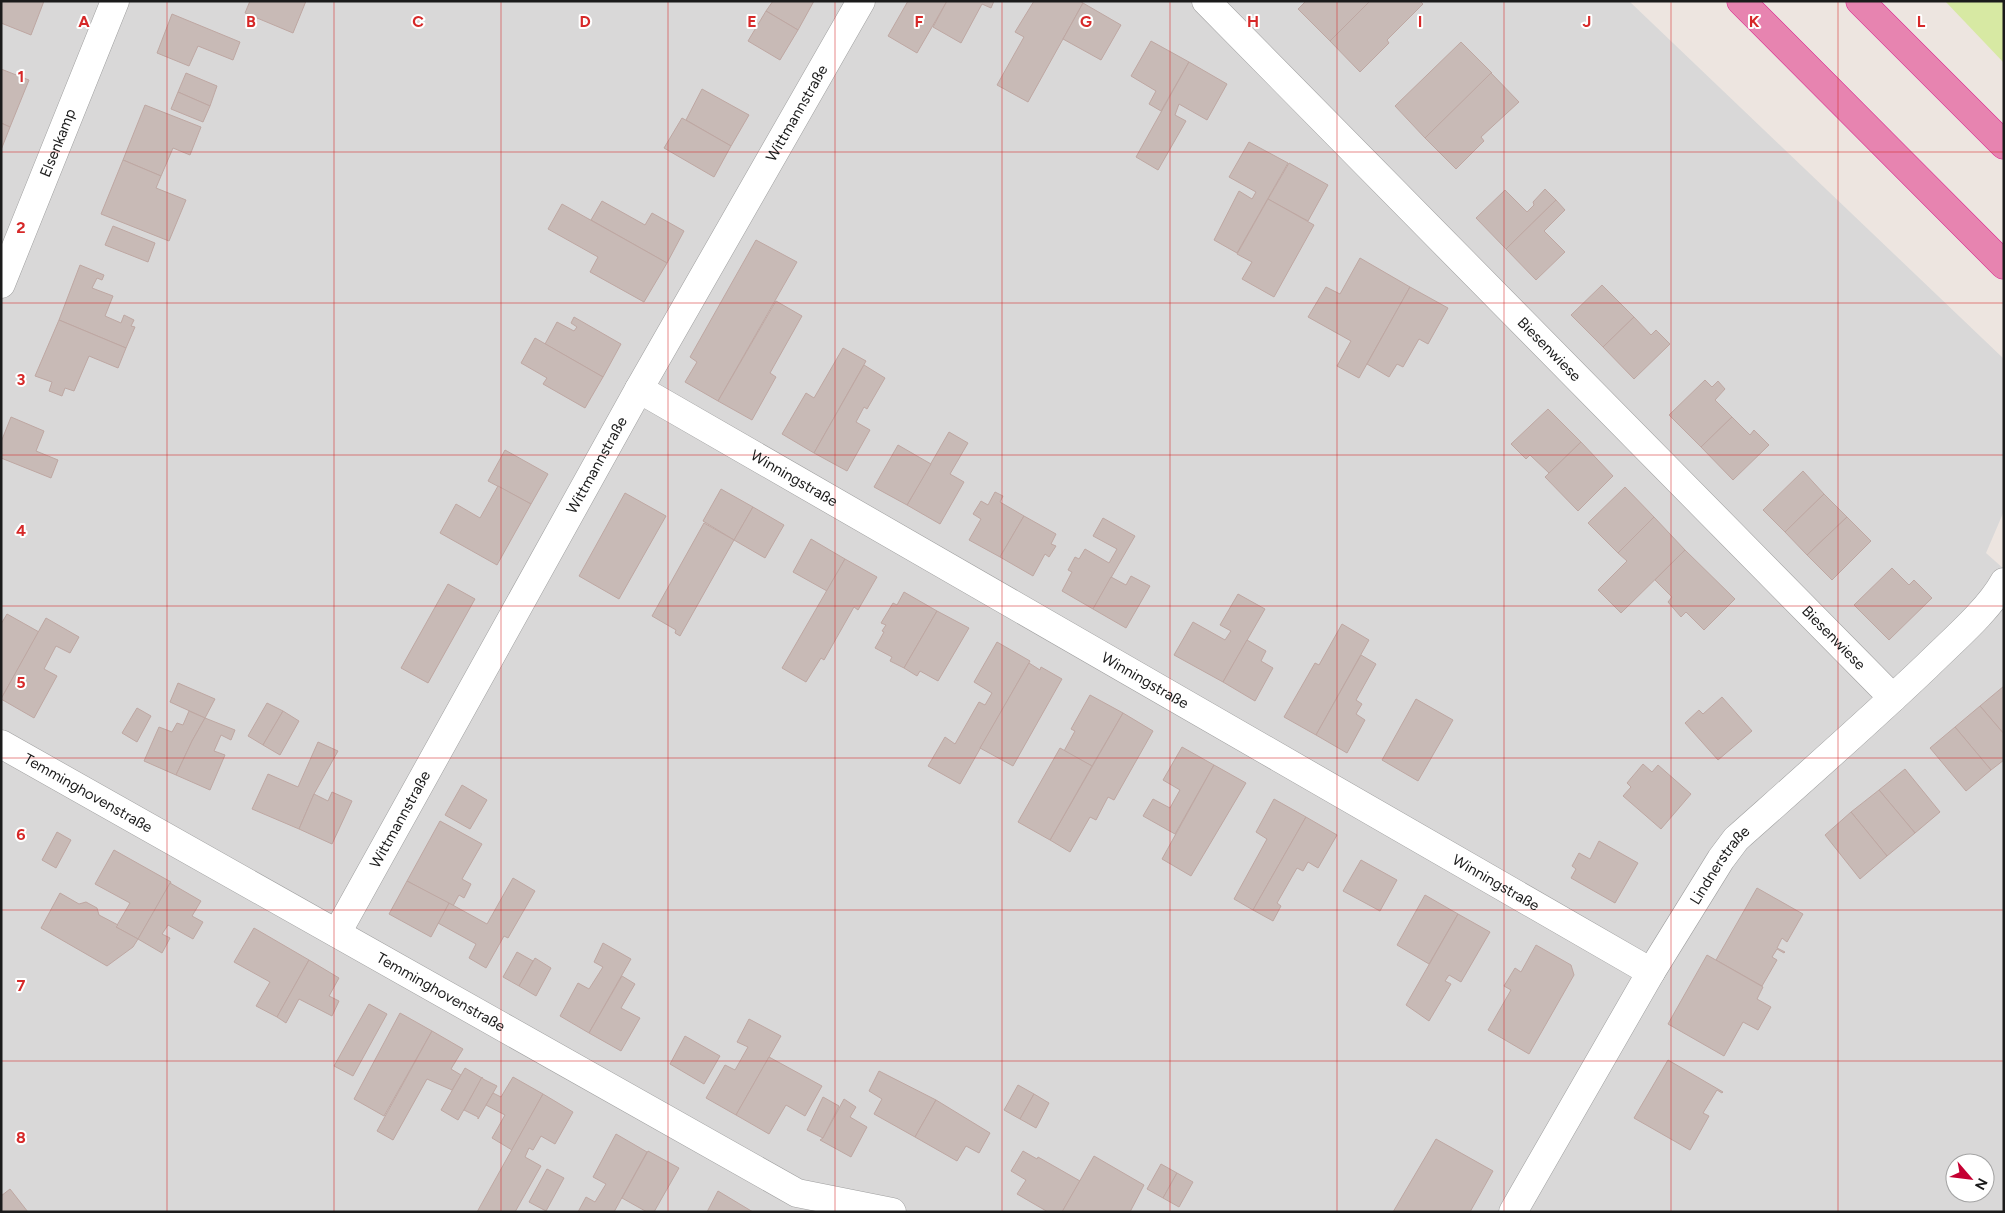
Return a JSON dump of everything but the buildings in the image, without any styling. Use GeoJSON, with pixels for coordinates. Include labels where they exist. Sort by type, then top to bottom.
{"type":"FeatureCollection","features":[{"type":"Feature","properties":{"kind":"highway"},"geometry":{"type":"LineString","coordinates":[[1741,1],[2004,265]]}},
{"type":"Feature","properties":{"kind":"highway"},"geometry":{"type":"LineString","coordinates":[[1860,1],[2004,145]]}},
{"type":"Feature","properties":{"kind":"street","name":"Elsenkamp"},"geometry":{"type":"LineString","coordinates":[[1,284],[115,1]]}},
{"type":"Feature","properties":{"kind":"street","name":"Wittmannstraße"},"geometry":{"type":"LineString","coordinates":[[337,933],[640,389],[861,1]]}},
{"type":"Feature","properties":{"kind":"street","name":"Biesenwiese"},"geometry":{"type":"LineString","coordinates":[[1206,1],[1893,698]]}},
{"type":"Feature","properties":{"kind":"street","name":"Winningstraße"},"geometry":{"type":"LineString","coordinates":[[640,389],[1651,972]]}},
{"type":"Feature","properties":{"kind":"street","name":"Lindnerstraße"},"geometry":{"type":"LineString","coordinates":[[1513,1212],[1651,972],[1720,859],[1736,839],[1893,698],[1958,636],[1998,593],[2004,582]]}},
{"type":"Feature","properties":{"kind":"street","name":"Temminghovenstraße"},"geometry":{"type":"LineString","coordinates":[[1,744],[797,1193],[892,1212]]}},
{"type":"Feature","properties":{"kind":"shaded area"},"geometry":{"type":"Polygon","coordinates":[[[1,1],[1629,1],[2004,359],[2004,511],[1986,553],[2004,569],[2004,1212],[1,1212],[1,1]]]}},
{"type":"Feature","properties":{"kind":"green space"},"geometry":{"type":"Polygon","coordinates":[[[1945,1],[2004,1],[2004,63],[1945,1]]]}}]}
